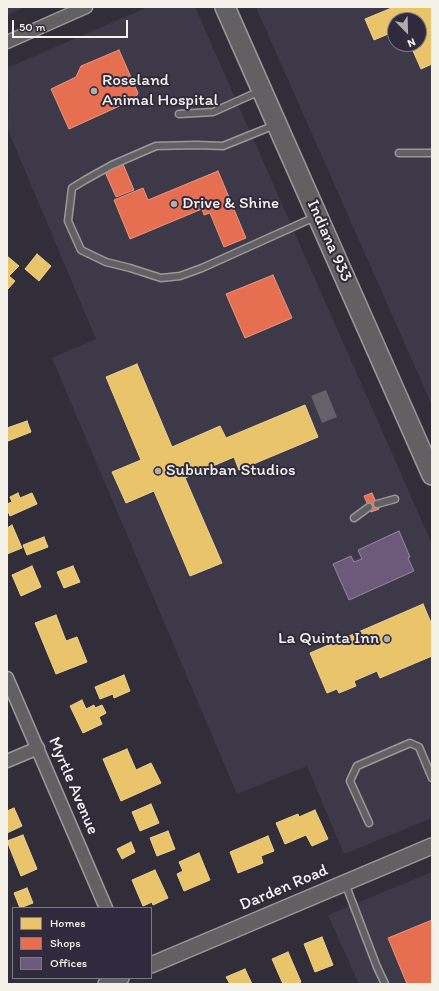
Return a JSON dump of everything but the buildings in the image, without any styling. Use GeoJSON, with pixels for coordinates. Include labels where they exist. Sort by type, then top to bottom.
{"type":"FeatureCollection","features":[{"type":"Feature","properties":{"kind":"main road","name":"Indiana 933"},"geometry":{"type":"LineString","coordinates":[[225,7],[432,475]]}},
{"type":"Feature","properties":{"kind":"street"},"geometry":{"type":"LineString","coordinates":[[7,42],[86,7]]}},
{"type":"Feature","properties":{"kind":"street","name":"Myrtle Avenue"},"geometry":{"type":"LineString","coordinates":[[7,678],[106,907]]}},
{"type":"Feature","properties":{"kind":"street"},"geometry":{"type":"LineString","coordinates":[[7,761],[38,748]]}},
{"type":"Feature","properties":{"kind":"street","name":"Darden Road"},"geometry":{"type":"LineString","coordinates":[[152,965],[432,846]]}},
{"type":"Feature","properties":{"kind":"street"},"geometry":{"type":"LineString","coordinates":[[106,984],[118,979]]}},
{"type":"Feature","properties":{"kind":"lane"},"geometry":{"type":"LineString","coordinates":[[179,114],[213,112],[261,90]]}},
{"type":"Feature","properties":{"kind":"lane"},"geometry":{"type":"LineString","coordinates":[[276,124],[223,146],[196,144],[156,146],[112,165],[72,188],[68,221],[81,250],[106,262],[161,278],[180,276],[202,268],[318,216]]}},
{"type":"Feature","properties":{"kind":"lane"},"geometry":{"type":"LineString","coordinates":[[400,153],[432,153]]}},
{"type":"Feature","properties":{"kind":"lane"},"geometry":{"type":"LineString","coordinates":[[377,504],[395,499]]}},
{"type":"Feature","properties":{"kind":"lane"},"geometry":{"type":"LineString","coordinates":[[354,518],[369,507]]}},
{"type":"Feature","properties":{"kind":"lane"},"geometry":{"type":"LineString","coordinates":[[369,823],[350,782],[356,766],[410,743],[419,747],[432,778]]}},
{"type":"Feature","properties":{"kind":"lane"},"geometry":{"type":"LineString","coordinates":[[345,883],[386,984]]}},
{"type":"Feature","properties":{"kind":"shaded area"},"geometry":{"type":"Polygon","coordinates":[[[7,7],[26,7],[7,15],[7,7]]]}},
{"type":"Feature","properties":{"kind":"shaded area"},"geometry":{"type":"Polygon","coordinates":[[[148,7],[195,7],[432,544],[432,818],[344,854],[307,766],[237,794],[52,358],[96,339],[8,130],[9,98],[7,68],[148,7]]]}},
{"type":"Feature","properties":{"kind":"shaded area"},"geometry":{"type":"Polygon","coordinates":[[[256,7],[432,7],[432,405],[256,7]]]}},
{"type":"Feature","properties":{"kind":"shaded area"},"geometry":{"type":"Polygon","coordinates":[[[326,390],[337,417],[322,423],[311,396],[326,390]]]}},
{"type":"Feature","properties":{"kind":"shaded area"},"geometry":{"type":"Polygon","coordinates":[[[432,872],[432,984],[359,984],[328,915],[432,872]]]}},
{"type":"Feature","properties":{"kind":"place","name":"Roseland Animal Hospital"},"geometry":{"type":"Point","coordinates":[94,91]}},
{"type":"Feature","properties":{"kind":"place","name":"Drive & Shine"},"geometry":{"type":"Point","coordinates":[174,204]}},
{"type":"Feature","properties":{"kind":"place","name":"Suburban Studios"},"geometry":{"type":"Point","coordinates":[158,471]}},
{"type":"Feature","properties":{"kind":"place","name":"La Quinta Inn"},"geometry":{"type":"Point","coordinates":[387,639]}}]}
